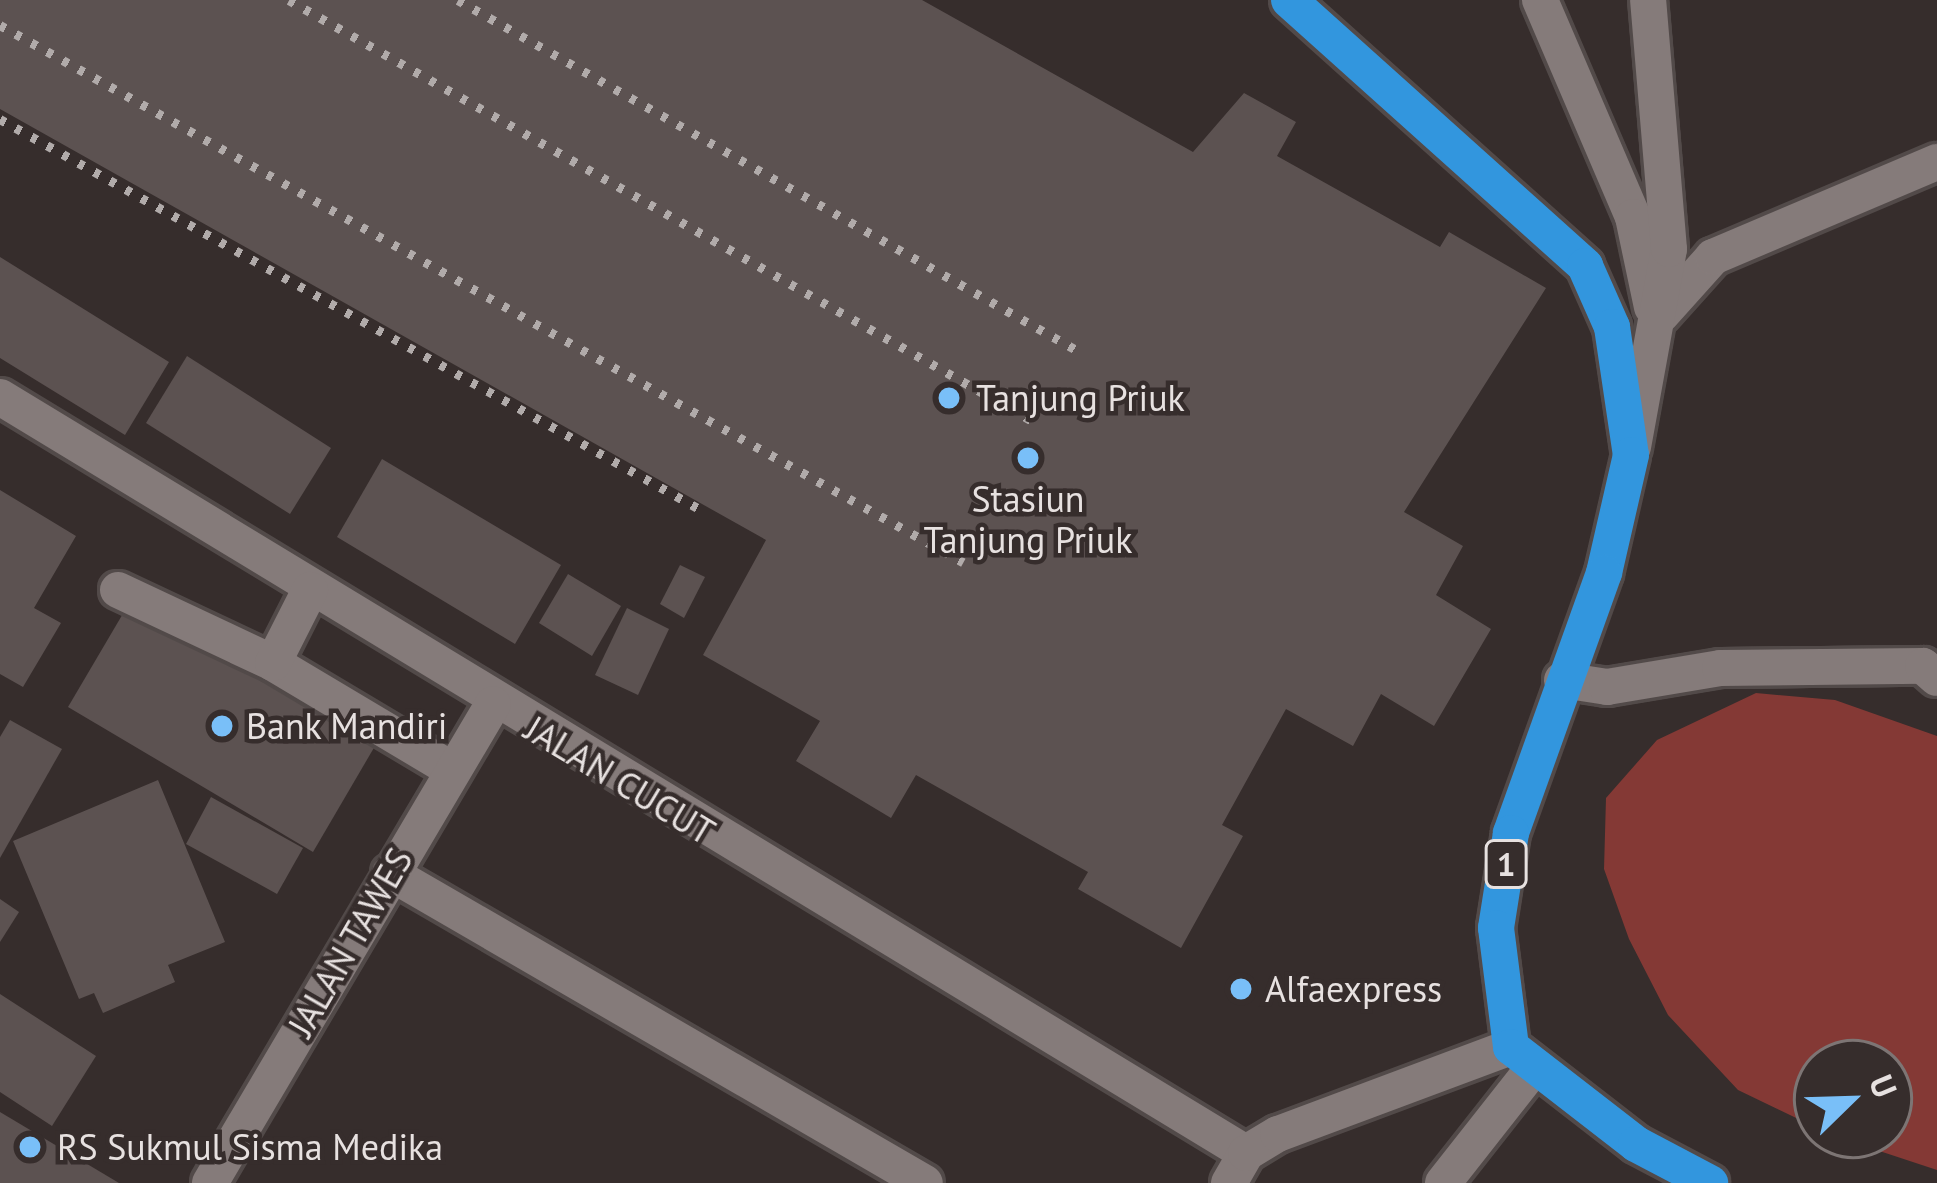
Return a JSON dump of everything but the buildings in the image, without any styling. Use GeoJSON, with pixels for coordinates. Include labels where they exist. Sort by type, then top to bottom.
{"type":"FeatureCollection","features":[{"type":"Feature","properties":{"kind":"highway","name":"1"},"geometry":{"type":"LineString","coordinates":[[1289,0],[1585,266],[1612,327],[1631,455],[1604,573],[1511,832],[1496,928],[1521,1058]]}},
{"type":"Feature","properties":{"kind":"highway"},"geometry":{"type":"LineString","coordinates":[[1521,1058],[1711,1183]]}},
{"type":"Feature","properties":{"kind":"street"},"geometry":{"type":"LineString","coordinates":[[1540,0],[1633,217],[1655,322]]}},
{"type":"Feature","properties":{"kind":"street"},"geometry":{"type":"LineString","coordinates":[[1631,455],[1670,216],[1647,80],[1648,0]]}},
{"type":"Feature","properties":{"kind":"street"},"geometry":{"type":"LineString","coordinates":[[1655,322],[1713,257],[1937,162]]}},
{"type":"Feature","properties":{"kind":"street","name":"JALAN CUCUT"},"geometry":{"type":"LineString","coordinates":[[0,397],[1238,1168]]}},
{"type":"Feature","properties":{"kind":"street"},"geometry":{"type":"LineString","coordinates":[[118,590],[273,663],[451,769]]}},
{"type":"Feature","properties":{"kind":"street"},"geometry":{"type":"LineString","coordinates":[[273,663],[310,590]]}},
{"type":"Feature","properties":{"kind":"street"},"geometry":{"type":"LineString","coordinates":[[1562,680],[1607,687],[1720,668],[1922,666],[1937,678]]}},
{"type":"Feature","properties":{"kind":"street","name":"JALAN TAWES"},"geometry":{"type":"LineString","coordinates":[[210,1183],[493,704]]}},
{"type":"Feature","properties":{"kind":"street"},"geometry":{"type":"LineString","coordinates":[[390,873],[925,1183]]}},
{"type":"Feature","properties":{"kind":"street"},"geometry":{"type":"LineString","coordinates":[[1238,1168],[1521,1058]]}},
{"type":"Feature","properties":{"kind":"street"},"geometry":{"type":"LineString","coordinates":[[1443,1183],[1521,1058]]}},
{"type":"Feature","properties":{"kind":"shaded area"},"geometry":{"type":"Polygon","coordinates":[[[1756,693],[1835,700],[1937,736],[1937,1170],[1904,1159],[1913,1159],[1913,1039],[1793,1039],[1793,1116],[1738,1090],[1668,1015],[1629,939],[1604,869],[1606,798],[1657,740],[1756,693]]]}},
{"type":"Feature","properties":{"kind":"railway"},"geometry":{"type":"LineString","coordinates":[[289,0],[1036,423]]}},
{"type":"Feature","properties":{"kind":"railway"},"geometry":{"type":"LineString","coordinates":[[458,0],[1080,352]]}},
{"type":"Feature","properties":{"kind":"railway"},"geometry":{"type":"LineString","coordinates":[[0,25],[963,562]]}},
{"type":"Feature","properties":{"kind":"railway"},"geometry":{"type":"LineString","coordinates":[[0,119],[703,511]]}},
{"type":"Feature","properties":{"kind":"place","name":"Tanjung Priuk"},"geometry":{"type":"Point","coordinates":[949,398]}},
{"type":"Feature","properties":{"kind":"place","name":"Stasiun Tanjung Priuk"},"geometry":{"type":"Point","coordinates":[1028,458]}},
{"type":"Feature","properties":{"kind":"place","name":"Bank Mandiri"},"geometry":{"type":"Point","coordinates":[222,726]}},
{"type":"Feature","properties":{"kind":"place","name":"Alfaexpress"},"geometry":{"type":"Point","coordinates":[1241,989]}},
{"type":"Feature","properties":{"kind":"place","name":"RS Sukmul Sisma Medika"},"geometry":{"type":"Point","coordinates":[30,1147]}}]}
